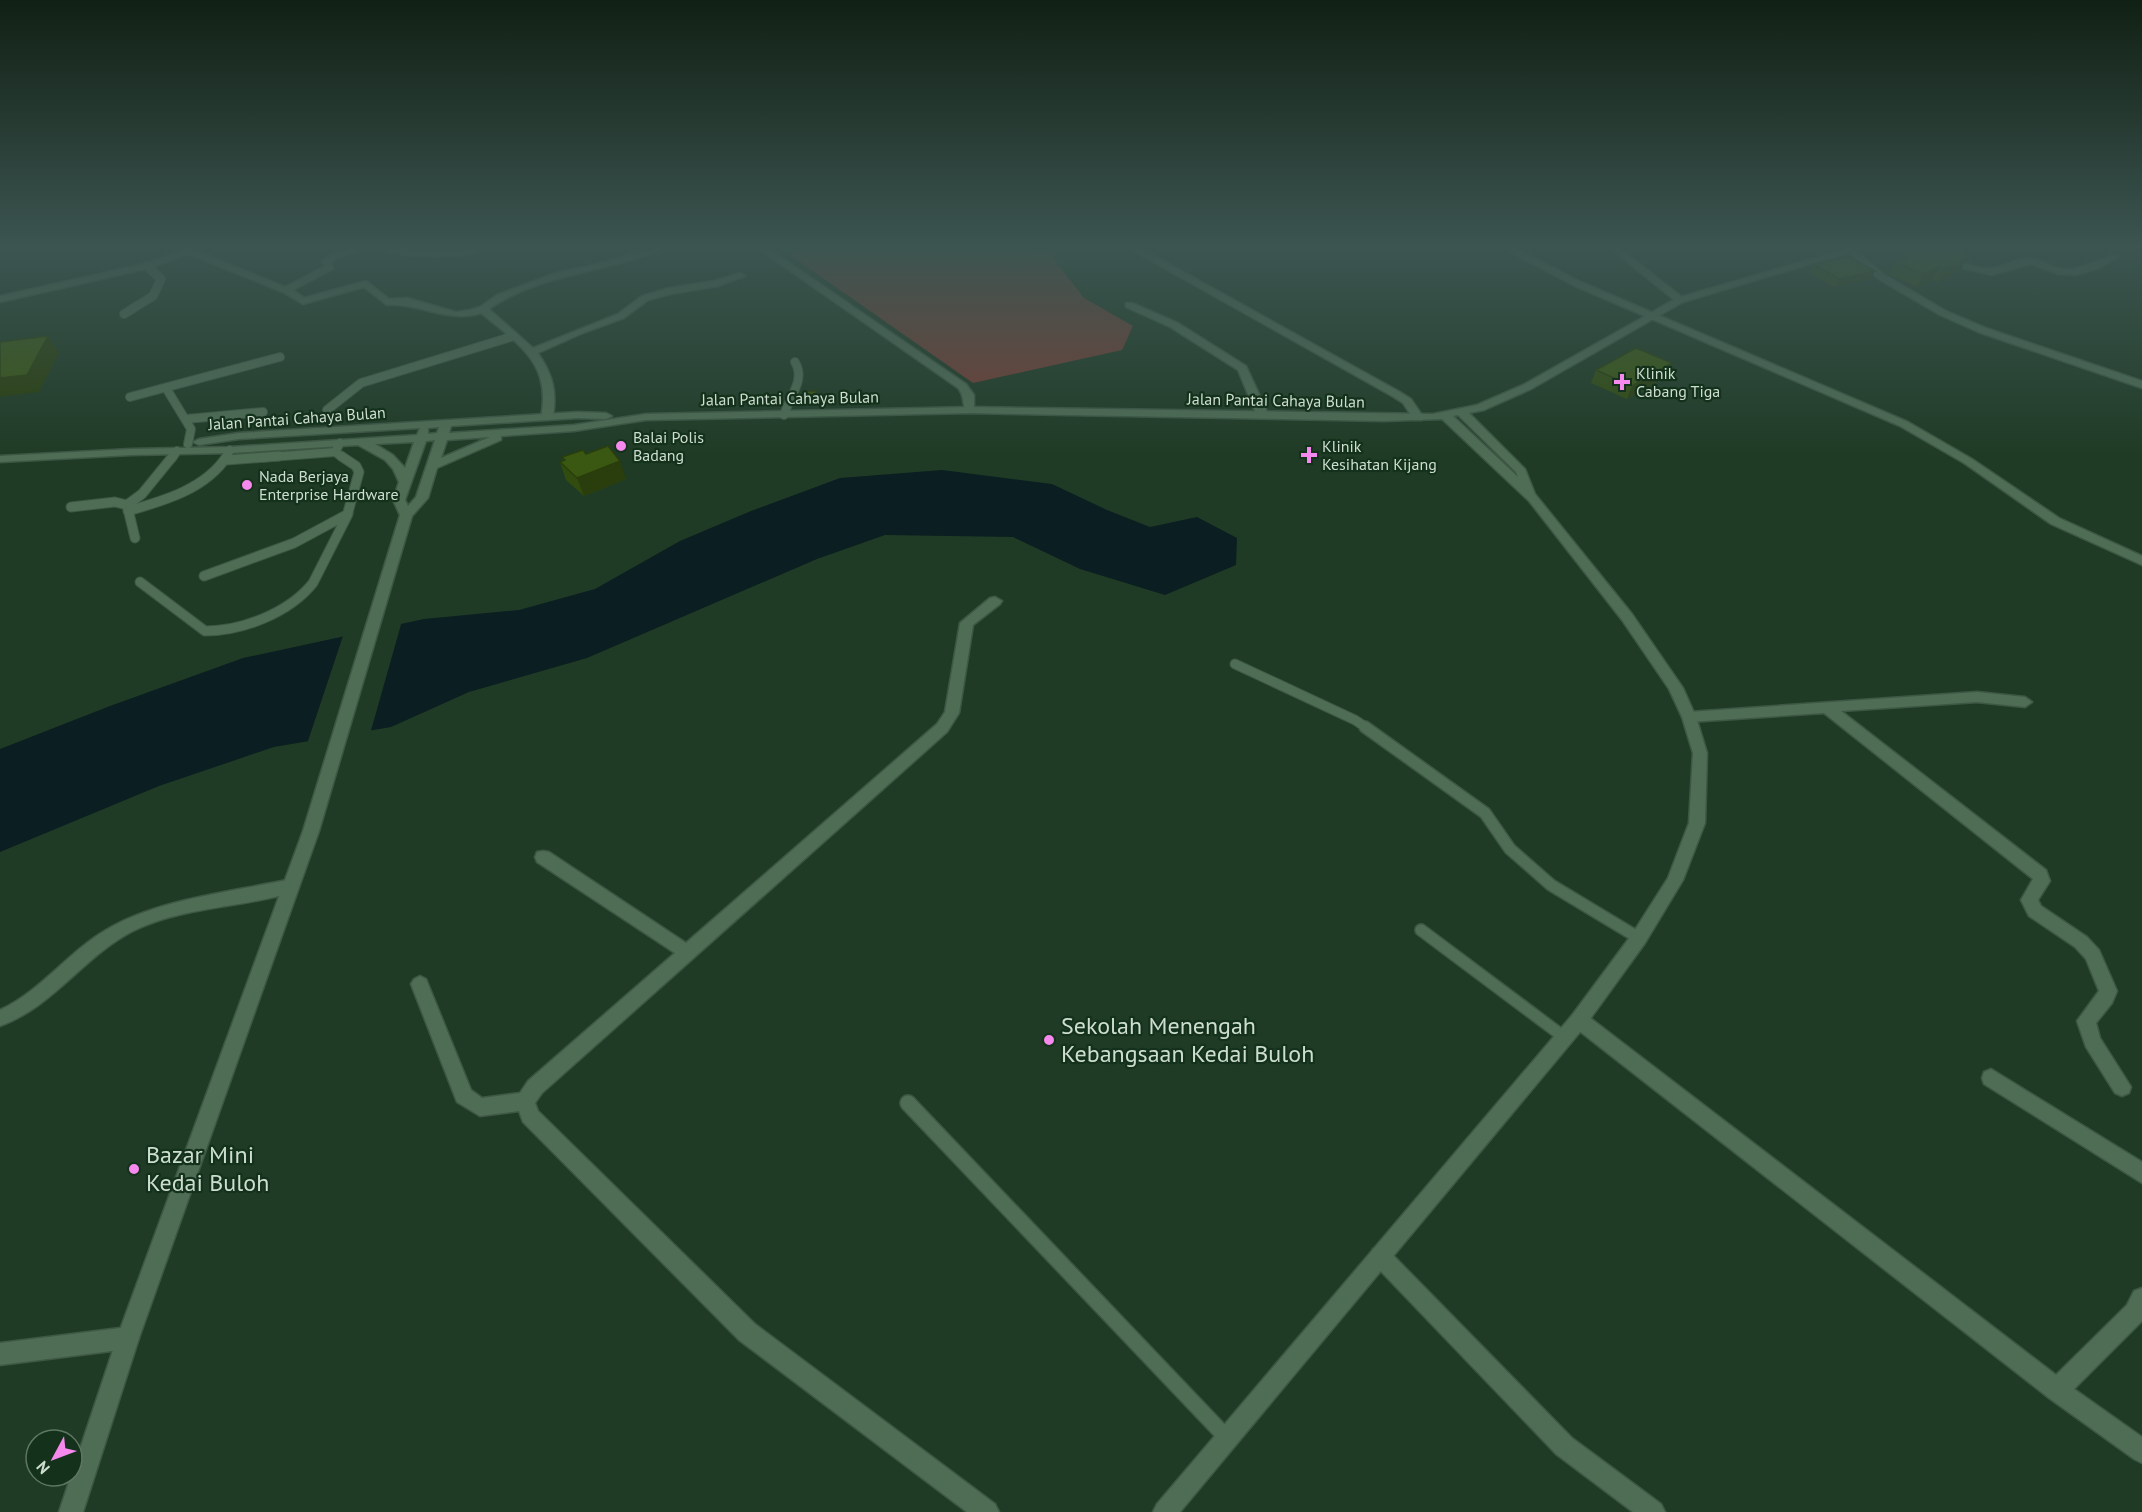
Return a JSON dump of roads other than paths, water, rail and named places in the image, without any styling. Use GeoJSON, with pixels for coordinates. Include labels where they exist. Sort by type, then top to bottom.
{"type":"FeatureCollection","features":[{"type":"Feature","properties":{"kind":"street"},"geometry":{"type":"LineString","coordinates":[[491,316],[532,352],[546,371],[550,382],[552,404],[548,417]]}},
{"type":"Feature","properties":{"kind":"street"},"geometry":{"type":"LineString","coordinates":[[532,352],[622,316]]}},
{"type":"Feature","properties":{"kind":"street"},"geometry":{"type":"LineString","coordinates":[[860,316],[962,386],[969,395],[970,410]]}},
{"type":"Feature","properties":{"kind":"street"},"geometry":{"type":"LineString","coordinates":[[1154,316],[1174,325],[1242,368],[1263,416]]}},
{"type":"Feature","properties":{"kind":"street"},"geometry":{"type":"LineString","coordinates":[[1255,316],[1396,394],[1407,401],[1418,418]]}},
{"type":"Feature","properties":{"kind":"street"},"geometry":{"type":"LineString","coordinates":[[1649,316],[1904,424],[1968,461],[2062,525],[2142,561]]}},
{"type":"Feature","properties":{"kind":"street","name":"Jalan Pantai Cahaya Bulan"},"geometry":{"type":"LineString","coordinates":[[131,452],[239,436],[578,415],[646,417],[970,410],[1418,418],[1446,416],[1498,401],[1527,387],[1649,316]]}},
{"type":"Feature","properties":{"kind":"street"},"geometry":{"type":"LineString","coordinates":[[1949,316],[1982,330],[2142,385]]}},
{"type":"Feature","properties":{"kind":"street"},"geometry":{"type":"LineString","coordinates":[[1462,413],[1521,471],[1533,498]]}},
{"type":"Feature","properties":{"kind":"street"},"geometry":{"type":"LineString","coordinates":[[1165,1512],[1579,1020],[1639,938],[1675,880],[1697,823],[1700,753],[1689,717],[1676,688],[1627,617],[1533,498],[1446,416]]}},
{"type":"Feature","properties":{"kind":"street","name":"Jalan Pantai Cahaya Bulan"},"geometry":{"type":"LineString","coordinates":[[0,459],[177,451],[228,455],[337,448],[353,442],[574,428],[646,417]]}},
{"type":"Feature","properties":{"kind":"street"},"geometry":{"type":"LineString","coordinates":[[71,1512],[128,1338],[311,831],[405,515],[422,498],[446,424]]}},
{"type":"Feature","properties":{"kind":"street"},"geometry":{"type":"LineString","coordinates":[[405,515],[399,500],[426,425]]}},
{"type":"Feature","properties":{"kind":"street"},"geometry":{"type":"LineString","coordinates":[[433,466],[482,444],[516,433],[532,431]]}},
{"type":"Feature","properties":{"kind":"street"},"geometry":{"type":"LineString","coordinates":[[353,442],[367,445],[389,457],[402,472],[405,482]]}},
{"type":"Feature","properties":{"kind":"street"},"geometry":{"type":"LineString","coordinates":[[420,984],[464,1096],[480,1107],[525,1101],[535,1087],[942,728],[952,713],[967,623],[995,602]]}},
{"type":"Feature","properties":{"kind":"street"},"geometry":{"type":"LineString","coordinates":[[1689,717],[1977,697],[2025,702]]}},
{"type":"Feature","properties":{"kind":"street"},"geometry":{"type":"LineString","coordinates":[[1826,707],[2040,875],[2042,881],[2029,900],[2031,906],[2088,947],[2106,982],[2108,991],[2106,998],[2086,1022],[2092,1041],[2122,1087]]}},
{"type":"Feature","properties":{"kind":"street"},"geometry":{"type":"LineString","coordinates":[[543,857],[688,952]]}},
{"type":"Feature","properties":{"kind":"street"},"geometry":{"type":"LineString","coordinates":[[0,1018],[16,1012],[33,1001],[98,944],[138,920],[291,886]]}},
{"type":"Feature","properties":{"kind":"street"},"geometry":{"type":"LineString","coordinates":[[1579,1020],[2057,1390],[2142,1451]]}},
{"type":"Feature","properties":{"kind":"street"},"geometry":{"type":"LineString","coordinates":[[1991,1078],[2142,1173]]}},
{"type":"Feature","properties":{"kind":"street"},"geometry":{"type":"LineString","coordinates":[[525,1101],[530,1116],[747,1332],[987,1512]]}},
{"type":"Feature","properties":{"kind":"street"},"geometry":{"type":"LineString","coordinates":[[1380,1256],[1564,1446],[1653,1512]]}},
{"type":"Feature","properties":{"kind":"street"},"geometry":{"type":"LineString","coordinates":[[2057,1390],[2135,1312],[2142,1299]]}},
{"type":"Feature","properties":{"kind":"street"},"geometry":{"type":"LineString","coordinates":[[0,1354],[128,1338]]}},
{"type":"Feature","properties":{"kind":"lane"},"geometry":{"type":"LineString","coordinates":[[327,410],[361,383],[514,336]]}},
{"type":"Feature","properties":{"kind":"lane"},"geometry":{"type":"LineString","coordinates":[[130,397],[280,357]]}},
{"type":"Feature","properties":{"kind":"lane"},"geometry":{"type":"LineString","coordinates":[[784,415],[785,406],[801,374],[795,362]]}},
{"type":"Feature","properties":{"kind":"lane"},"geometry":{"type":"LineString","coordinates":[[166,388],[191,429],[188,444]]}},
{"type":"Feature","properties":{"kind":"lane"},"geometry":{"type":"LineString","coordinates":[[186,419],[263,412]]}},
{"type":"Feature","properties":{"kind":"lane"},"geometry":{"type":"LineString","coordinates":[[140,582],[199,629],[213,632],[231,628],[278,609],[306,593],[316,580],[353,504],[359,472],[356,466],[337,448]]}},
{"type":"Feature","properties":{"kind":"lane"},"geometry":{"type":"LineString","coordinates":[[127,508],[142,494],[177,451]]}},
{"type":"Feature","properties":{"kind":"lane"},"geometry":{"type":"LineString","coordinates":[[71,507],[115,502],[127,508],[184,493],[201,482],[228,455]]}},
{"type":"Feature","properties":{"kind":"lane"},"geometry":{"type":"LineString","coordinates":[[127,508],[135,538]]}},
{"type":"Feature","properties":{"kind":"lane"},"geometry":{"type":"LineString","coordinates":[[204,576],[294,543],[348,514]]}},
{"type":"Feature","properties":{"kind":"lane"},"geometry":{"type":"LineString","coordinates":[[1235,664],[1356,720],[1485,813],[1509,849],[1544,880],[1639,938]]}},
{"type":"Feature","properties":{"kind":"lane"},"geometry":{"type":"LineString","coordinates":[[1421,930],[1564,1037]]}},
{"type":"Feature","properties":{"kind":"lane"},"geometry":{"type":"LineString","coordinates":[[908,1103],[1227,1438]]}},
{"type":"Feature","properties":{"kind":"water"},"geometry":{"type":"Polygon","coordinates":[[[942,470],[1052,484],[1150,527],[1197,517],[1237,538],[1236,565],[1165,595],[1080,569],[1013,537],[885,535],[817,559],[587,658],[469,692],[391,727],[274,747],[159,786],[0,852],[0,749],[243,658],[424,619],[519,610],[595,589],[680,541],[751,511],[840,478],[942,470]]]}},
{"type":"Feature","properties":{"kind":"place","name":"Klinik Cabang Tiga"},"geometry":{"type":"Point","coordinates":[1622,382]}},
{"type":"Feature","properties":{"kind":"place","name":"Balai Polis Badang"},"geometry":{"type":"Point","coordinates":[621,446]}},
{"type":"Feature","properties":{"kind":"place","name":"Klinik Kesihatan Kijang"},"geometry":{"type":"Point","coordinates":[1309,455]}},
{"type":"Feature","properties":{"kind":"place","name":"Nada Berjaya Enterprise Hardware"},"geometry":{"type":"Point","coordinates":[247,485]}},
{"type":"Feature","properties":{"kind":"place","name":"Sekolah Menengah Kebangsaan Kedai Buloh"},"geometry":{"type":"Point","coordinates":[1049,1040]}},
{"type":"Feature","properties":{"kind":"place","name":"Bazar Mini Kedai Buloh"},"geometry":{"type":"Point","coordinates":[134,1169]}}]}
